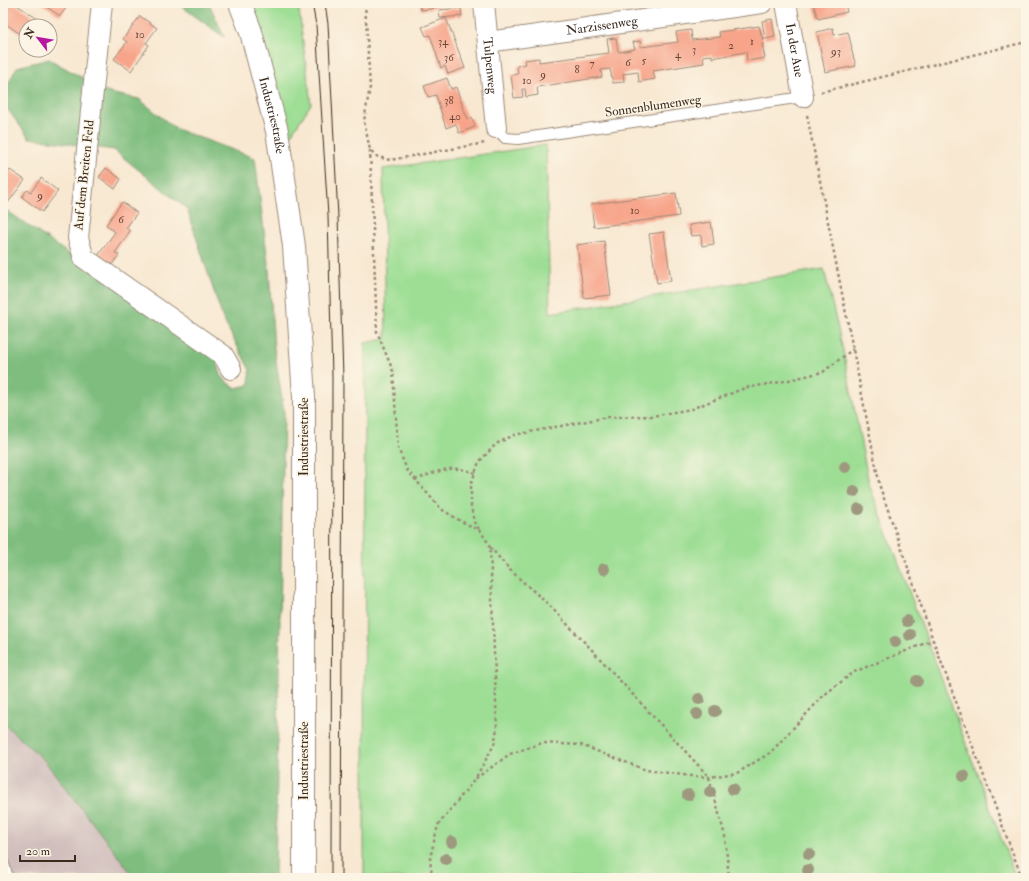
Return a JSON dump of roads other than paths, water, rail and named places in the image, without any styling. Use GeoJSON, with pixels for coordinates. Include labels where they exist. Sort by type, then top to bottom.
{"type":"FeatureCollection","features":[{"type":"Feature","properties":{"kind":"main road","name":"Industriestraße"},"geometry":{"type":"LineString","coordinates":[[240,3],[251,32],[277,131],[294,246],[304,397],[304,878]]}},
{"type":"Feature","properties":{"kind":"street","name":"Auf dem Breiten Feld"},"geometry":{"type":"LineString","coordinates":[[102,3],[78,238],[84,258],[223,355],[231,369]]}},
{"type":"Feature","properties":{"kind":"street","name":"Tulpenweg"},"geometry":{"type":"LineString","coordinates":[[484,3],[501,133]]}},
{"type":"Feature","properties":{"kind":"street","name":"Narzissenweg"},"geometry":{"type":"LineString","coordinates":[[488,42],[762,3]]}},
{"type":"Feature","properties":{"kind":"street","name":"In der Aue"},"geometry":{"type":"LineString","coordinates":[[786,3],[803,97]]}},
{"type":"Feature","properties":{"kind":"lane","name":"Sonnenblumenweg"},"geometry":{"type":"LineString","coordinates":[[501,133],[518,139],[803,97]]}},
{"type":"Feature","properties":{"kind":"lane"},"geometry":{"type":"LineString","coordinates":[[3,861],[8,878]]}},
{"type":"Feature","properties":{"kind":"tram line"},"geometry":{"type":"LineString","coordinates":[[312,3],[316,25],[328,216],[332,377],[331,878]]}},
{"type":"Feature","properties":{"kind":"tram line"},"geometry":{"type":"LineString","coordinates":[[325,3],[328,24],[338,217],[343,377],[341,878]]}}]}
